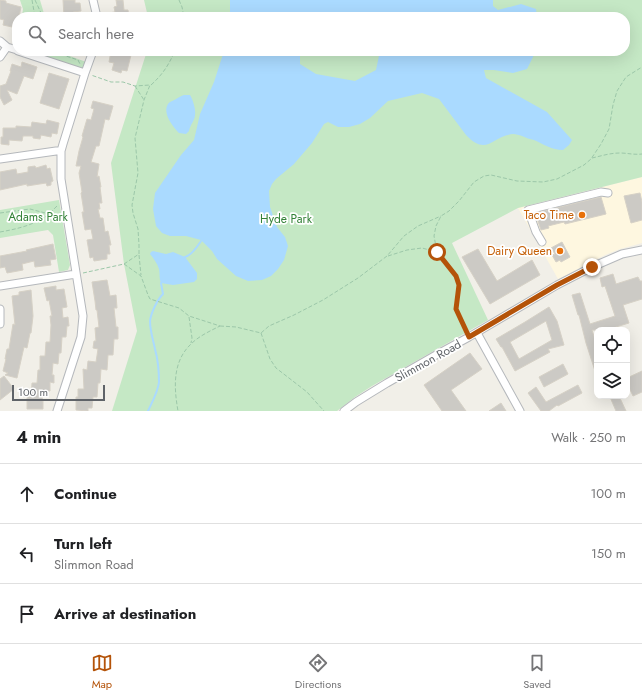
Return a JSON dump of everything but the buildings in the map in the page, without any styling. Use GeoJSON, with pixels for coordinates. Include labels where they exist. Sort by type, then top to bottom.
{"type":"FeatureCollection","features":[{"type":"Feature","properties":{"kind":"street"},"geometry":{"type":"LineString","coordinates":[[93,0],[96,12]]}},
{"type":"Feature","properties":{"kind":"street"},"geometry":{"type":"LineString","coordinates":[[0,42],[12,49]]}},
{"type":"Feature","properties":{"kind":"street"},"geometry":{"type":"LineString","coordinates":[[0,57],[7,47]]}},
{"type":"Feature","properties":{"kind":"street"},"geometry":{"type":"LineString","coordinates":[[36,56],[88,71]]}},
{"type":"Feature","properties":{"kind":"street"},"geometry":{"type":"LineString","coordinates":[[58,411],[81,337],[83,316],[79,274],[61,180],[61,151],[92,56]]}},
{"type":"Feature","properties":{"kind":"street"},"geometry":{"type":"LineString","coordinates":[[0,159],[61,151]]}},
{"type":"Feature","properties":{"kind":"street"},"geometry":{"type":"LineString","coordinates":[[542,242],[536,232],[528,210],[601,192],[608,194]]}},
{"type":"Feature","properties":{"kind":"street","name":"Slimmon Road"},"geometry":{"type":"LineString","coordinates":[[344,411],[356,402],[477,333],[557,285],[622,254],[642,250]]}},
{"type":"Feature","properties":{"kind":"street"},"geometry":{"type":"LineString","coordinates":[[0,286],[79,274]]}},
{"type":"Feature","properties":{"kind":"street"},"geometry":{"type":"LineString","coordinates":[[0,309],[0,324]]}},
{"type":"Feature","properties":{"kind":"street"},"geometry":{"type":"LineString","coordinates":[[477,333],[520,411]]}},
{"type":"Feature","properties":{"kind":"path"},"geometry":{"type":"LineString","coordinates":[[32,0],[34,12]]}},
{"type":"Feature","properties":{"kind":"path"},"geometry":{"type":"LineString","coordinates":[[35,0],[41,12]]}},
{"type":"Feature","properties":{"kind":"path"},"geometry":{"type":"LineString","coordinates":[[179,0],[183,12]]}},
{"type":"Feature","properties":{"kind":"path"},"geometry":{"type":"LineString","coordinates":[[66,56],[78,60],[80,64],[88,71],[111,82],[123,82],[135,86],[150,85]]}},
{"type":"Feature","properties":{"kind":"path"},"geometry":{"type":"LineString","coordinates":[[172,56],[166,68],[150,85],[144,100],[135,138],[138,158],[138,172],[132,205],[138,229],[141,276],[150,299],[179,308],[189,316],[220,326],[236,327],[261,333]]}},
{"type":"Feature","properties":{"kind":"path"},"geometry":{"type":"LineString","coordinates":[[261,333],[269,326],[294,315],[352,282],[387,256],[404,236],[418,226],[441,216],[449,210],[459,201],[474,182],[484,176],[491,174],[517,181],[543,182],[557,179],[584,165],[591,159],[609,129],[617,91],[626,77],[642,68]]}},
{"type":"Feature","properties":{"kind":"path"},"geometry":{"type":"LineString","coordinates":[[135,86],[144,100]]}},
{"type":"Feature","properties":{"kind":"path"},"geometry":{"type":"LineString","coordinates":[[591,159],[607,154],[642,154]]}},
{"type":"Feature","properties":{"kind":"path"},"geometry":{"type":"LineString","coordinates":[[0,232],[23,227],[39,220],[49,214],[60,202]]}},
{"type":"Feature","properties":{"kind":"path"},"geometry":{"type":"LineString","coordinates":[[0,213],[30,209],[49,214],[63,221]]}},
{"type":"Feature","properties":{"kind":"path"},"geometry":{"type":"LineString","coordinates":[[441,216],[436,226],[434,236],[437,252],[456,276],[459,285],[456,309],[469,337]]}},
{"type":"Feature","properties":{"kind":"path"},"geometry":{"type":"LineString","coordinates":[[387,256],[407,250],[422,248],[437,252]]}},
{"type":"Feature","properties":{"kind":"path"},"geometry":{"type":"LineString","coordinates":[[79,274],[124,264],[139,254]]}},
{"type":"Feature","properties":{"kind":"path"},"geometry":{"type":"LineString","coordinates":[[124,264],[141,276]]}},
{"type":"Feature","properties":{"kind":"path"},"geometry":{"type":"LineString","coordinates":[[178,411],[175,395],[175,381],[181,357],[190,344],[192,338],[189,316]]}},
{"type":"Feature","properties":{"kind":"path"},"geometry":{"type":"LineString","coordinates":[[190,344],[220,326]]}},
{"type":"Feature","properties":{"kind":"path"},"geometry":{"type":"LineString","coordinates":[[261,333],[270,359],[276,368],[307,392],[324,411]]}},
{"type":"Feature","properties":{"kind":"shaded area"},"geometry":{"type":"Polygon","coordinates":[[[642,177],[642,243],[605,255],[558,279],[518,208],[642,177]]]}},
{"type":"Feature","properties":{"kind":"green space"},"geometry":{"type":"Polygon","coordinates":[[[20,0],[40,0],[44,12],[23,12],[20,0]]]}},
{"type":"Feature","properties":{"kind":"green space","name":"Hyde Park"},"geometry":{"type":"Polygon","coordinates":[[[144,0],[642,0],[642,177],[518,208],[452,243],[488,320],[372,386],[337,411],[112,411],[137,331],[124,264],[111,163],[145,56],[630,56],[630,12],[147,12],[144,0]]]}},
{"type":"Feature","properties":{"kind":"green space"},"geometry":{"type":"Polygon","coordinates":[[[34,56],[70,56],[89,63],[85,73],[34,56]]]}},
{"type":"Feature","properties":{"kind":"green space","name":"Adams Park"},"geometry":{"type":"Polygon","coordinates":[[[59,200],[70,265],[68,270],[59,272],[53,235],[48,230],[0,238],[0,210],[59,200]]]}},
{"type":"Feature","properties":{"kind":"water"},"geometry":{"type":"Polygon","coordinates":[[[230,0],[493,0],[493,6],[498,10],[521,4],[536,9],[536,12],[230,12],[230,0]]]}},
{"type":"Feature","properties":{"kind":"water"},"geometry":{"type":"Polygon","coordinates":[[[222,56],[300,56],[300,64],[316,74],[355,81],[376,70],[379,56],[533,56],[527,69],[513,73],[484,70],[486,78],[547,112],[572,140],[563,150],[551,148],[534,140],[514,134],[500,138],[490,144],[479,144],[466,135],[439,99],[422,93],[388,101],[370,118],[360,124],[349,127],[338,127],[328,122],[324,124],[312,143],[294,164],[276,179],[269,191],[270,207],[277,227],[285,237],[288,246],[284,260],[271,276],[262,280],[248,281],[236,276],[217,259],[212,251],[201,240],[186,236],[170,236],[162,233],[156,226],[153,209],[155,193],[181,155],[194,140],[200,114],[214,82],[222,56]]]}},
{"type":"Feature","properties":{"kind":"water"},"geometry":{"type":"Polygon","coordinates":[[[184,95],[190,95],[195,113],[189,131],[186,134],[179,133],[171,124],[166,111],[169,103],[184,95]]]}},
{"type":"Feature","properties":{"kind":"water"},"geometry":{"type":"Polygon","coordinates":[[[153,251],[166,254],[173,252],[185,257],[197,273],[197,279],[194,282],[173,285],[161,283],[159,269],[150,254],[153,251]]]}},
{"type":"Feature","properties":{"kind":"waterway"},"geometry":{"type":"LineString","coordinates":[[185,257],[192,253],[201,241]]}},
{"type":"Feature","properties":{"kind":"waterway"},"geometry":{"type":"LineString","coordinates":[[148,411],[159,382],[158,361],[150,321],[155,307],[163,294],[161,283]]}},
{"type":"Feature","properties":{"kind":"place","name":"Taco Time"},"geometry":{"type":"Point","coordinates":[582,215]}},
{"type":"Feature","properties":{"kind":"place","name":"Dairy Queen"},"geometry":{"type":"Point","coordinates":[560,251]}},
{"type":"Feature","properties":{"kind":"route"},"geometry":{"type":"LineString","coordinates":[[437,252],[456,276],[459,285],[456,309],[469,337],[557,285],[592,267]]}}]}
